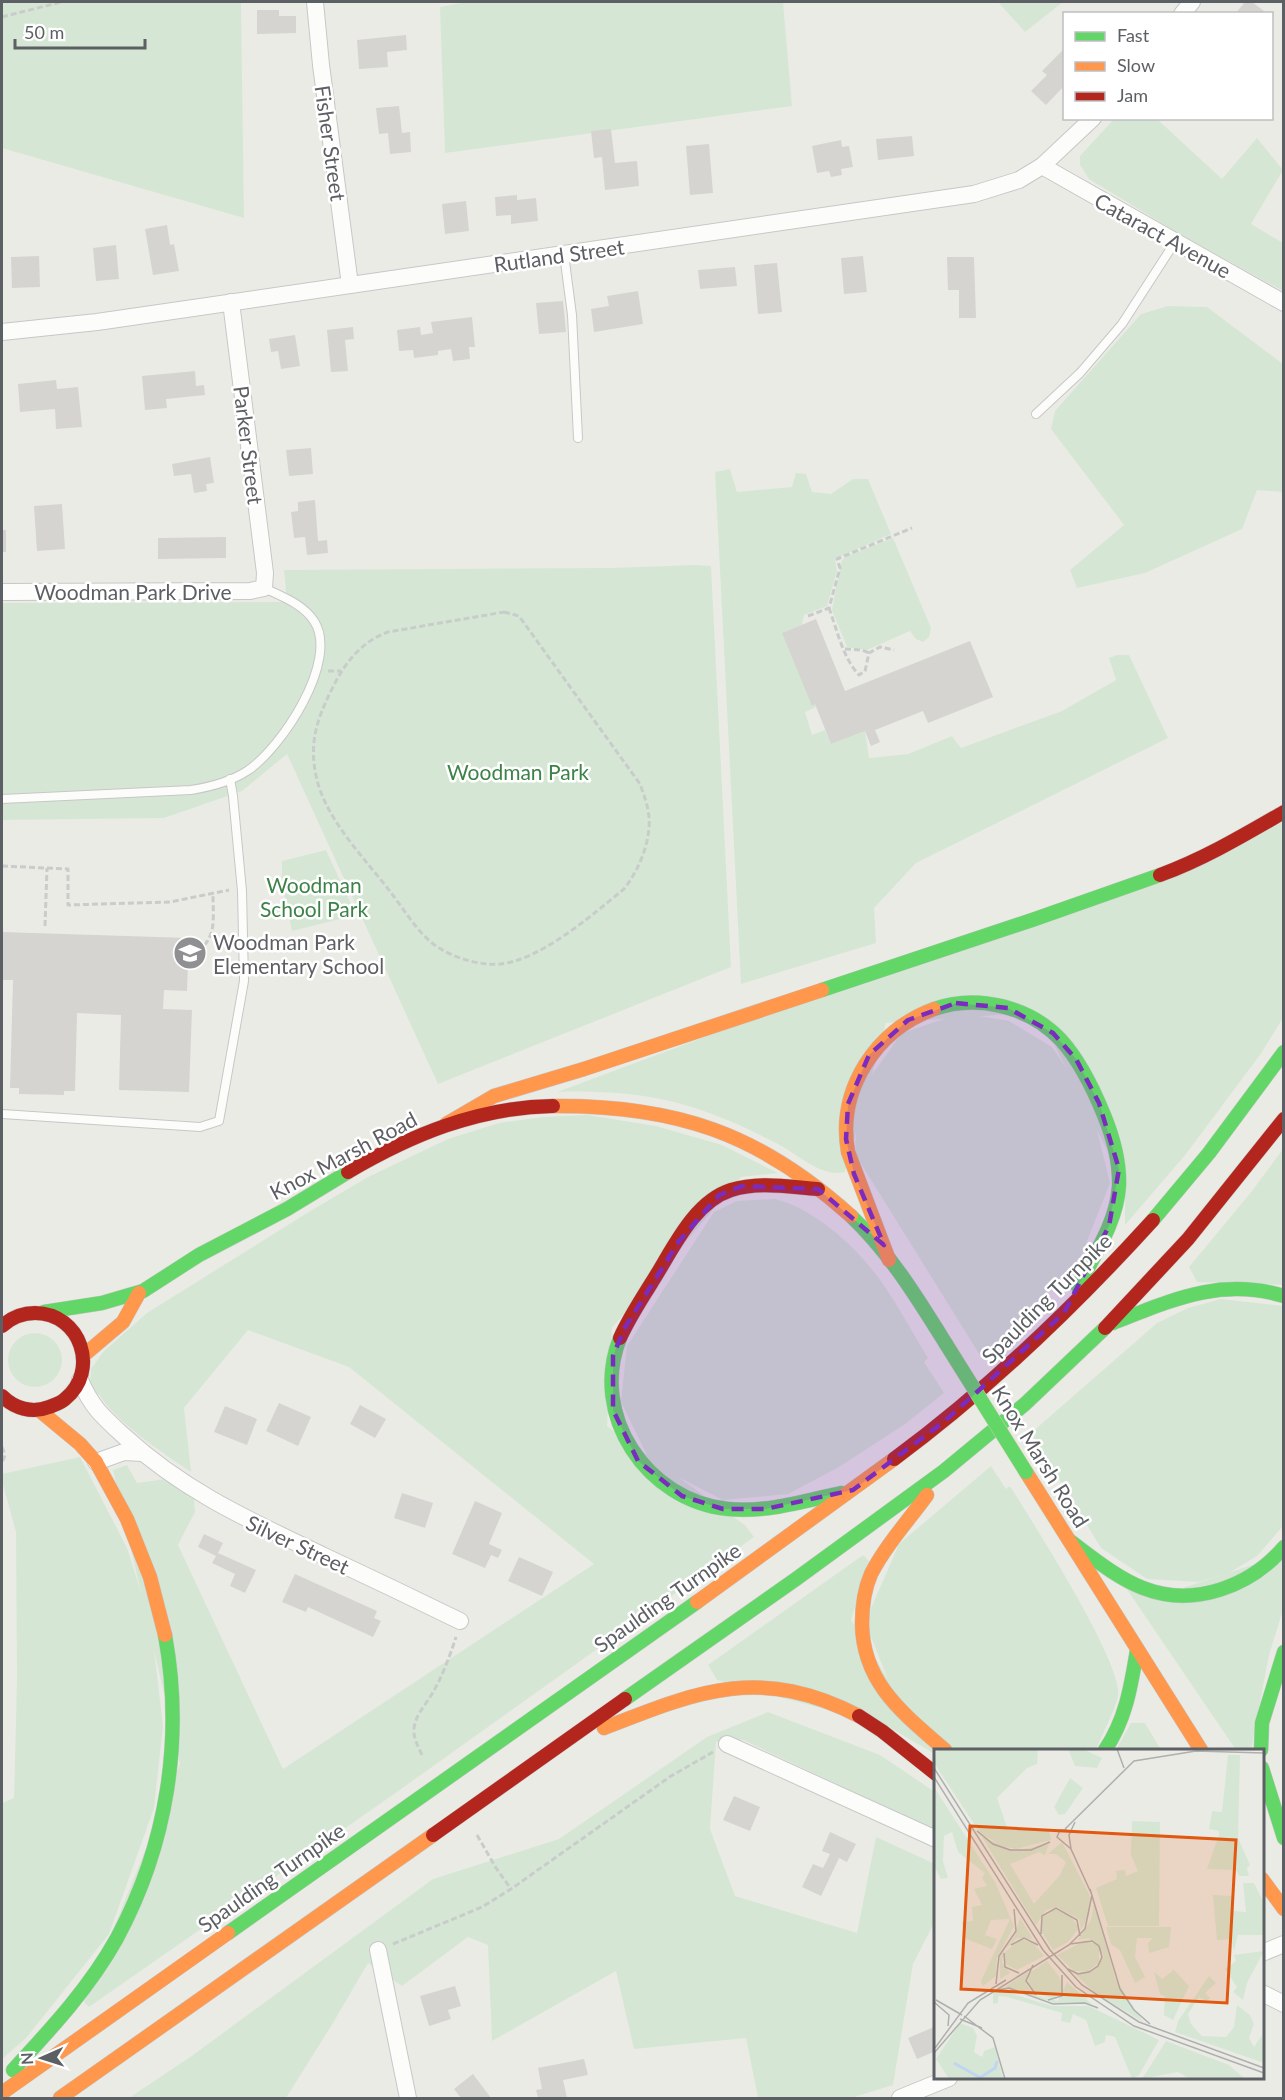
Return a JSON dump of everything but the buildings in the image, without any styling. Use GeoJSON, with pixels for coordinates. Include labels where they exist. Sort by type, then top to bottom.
{"type":"FeatureCollection","features":[{"type":"Feature","properties":{"kind":"main road"},"geometry":{"type":"LineString","coordinates":[[446,1124],[494,1096],[584,1069],[1035,919],[1171,871],[1221,848],[1284,812]]}},
{"type":"Feature","properties":{"kind":"main road"},"geometry":{"type":"LineString","coordinates":[[889,1260],[854,1173],[846,1139],[848,1104],[860,1070],[880,1041],[893,1029],[923,1012],[957,1003],[991,1004],[1008,1008],[1046,1027],[1076,1059],[1099,1103],[1114,1139],[1117,1154],[1119,1185],[1109,1226],[1064,1313]]}},
{"type":"Feature","properties":{"kind":"main road","name":"Spaulding Turnpike"},"geometry":{"type":"LineString","coordinates":[[2,2093],[853,1490],[945,1421],[1000,1374],[1110,1267],[1209,1153],[1284,1052]]}},
{"type":"Feature","properties":{"kind":"main road","name":"Knox Marsh Road"},"geometry":{"type":"LineString","coordinates":[[39,1312],[76,1309],[139,1293],[196,1257],[395,1146],[446,1124],[493,1112],[542,1106],[585,1106],[628,1108],[673,1117],[724,1132],[779,1161],[818,1189],[863,1228],[889,1260],[946,1344],[1200,1749]]}},
{"type":"Feature","properties":{"kind":"main road"},"geometry":{"type":"LineString","coordinates":[[60,2098],[796,1579],[944,1471],[1025,1404],[1107,1326],[1188,1239],[1284,1119]]}},
{"type":"Feature","properties":{"kind":"main road"},"geometry":{"type":"LineString","coordinates":[[818,1189],[742,1186],[719,1195],[698,1214],[624,1329],[613,1356],[611,1393],[616,1419],[638,1461],[656,1479],[682,1496],[723,1509],[748,1511],[853,1490]]}},
{"type":"Feature","properties":{"kind":"main road"},"geometry":{"type":"LineString","coordinates":[[1107,1326],[1206,1291],[1242,1288],[1270,1291],[1284,1296]]}},
{"type":"Feature","properties":{"kind":"main road","name":"Knox Marsh Road"},"geometry":{"type":"LineString","coordinates":[[84,1355],[123,1322],[139,1293]]}},
{"type":"Feature","properties":{"kind":"main road"},"geometry":{"type":"LineString","coordinates":[[2,1396],[15,1406],[39,1410],[59,1404],[68,1397],[80,1380],[84,1368],[81,1343],[66,1323],[56,1316],[12,1306]]}},
{"type":"Feature","properties":{"kind":"main road"},"geometry":{"type":"LineString","coordinates":[[2,1326],[17,1315],[39,1312]]}},
{"type":"Feature","properties":{"kind":"main road"},"geometry":{"type":"LineString","coordinates":[[2,2083],[63,2016],[98,1968],[116,1938],[146,1875],[162,1818],[171,1773],[174,1737],[173,1694],[161,1609],[152,1578],[132,1528],[96,1462],[80,1444],[39,1410]]}},
{"type":"Feature","properties":{"kind":"main road"},"geometry":{"type":"LineString","coordinates":[[944,1471],[880,1558],[870,1577],[863,1604],[861,1625],[867,1664],[879,1685],[892,1701],[944,1749]]}},
{"type":"Feature","properties":{"kind":"main road"},"geometry":{"type":"LineString","coordinates":[[1070,1541],[1130,1582],[1146,1589],[1181,1594],[1221,1589],[1242,1582],[1265,1568],[1284,1547]]}},
{"type":"Feature","properties":{"kind":"main road"},"geometry":{"type":"LineString","coordinates":[[1106,1749],[1114,1739],[1126,1712],[1137,1650]]}},
{"type":"Feature","properties":{"kind":"main road"},"geometry":{"type":"LineString","coordinates":[[1261,1749],[1262,1723],[1284,1652]]}},
{"type":"Feature","properties":{"kind":"main road"},"geometry":{"type":"LineString","coordinates":[[566,1742],[692,1695],[728,1688],[782,1689],[809,1694],[862,1717],[891,1737],[934,1772]]}},
{"type":"Feature","properties":{"kind":"main road"},"geometry":{"type":"LineString","coordinates":[[1264,1772],[1284,1838]]}},
{"type":"Feature","properties":{"kind":"main road"},"geometry":{"type":"LineString","coordinates":[[1264,1816],[1284,1846]]}},
{"type":"Feature","properties":{"kind":"main road"},"geometry":{"type":"LineString","coordinates":[[1264,1880],[1284,1909]]}},
{"type":"Feature","properties":{"kind":"street","name":"Fisher Street"},"geometry":{"type":"LineString","coordinates":[[315,2],[350,285]]}},
{"type":"Feature","properties":{"kind":"street","name":"Rutland Street"},"geometry":{"type":"LineString","coordinates":[[2,332],[98,322],[974,194],[1019,180],[1042,165],[1091,120]]}},
{"type":"Feature","properties":{"kind":"street","name":"Cataract Avenue"},"geometry":{"type":"LineString","coordinates":[[1042,165],[1284,303]]}},
{"type":"Feature","properties":{"kind":"street","name":"Parker Street"},"geometry":{"type":"LineString","coordinates":[[231,302],[263,561],[264,588]]}},
{"type":"Feature","properties":{"kind":"street","name":"Woodman Park Drive"},"geometry":{"type":"LineString","coordinates":[[2,591],[250,591],[264,588]]}},
{"type":"Feature","properties":{"kind":"street","name":"Silver Street"},"geometry":{"type":"LineString","coordinates":[[80,1380],[97,1411],[143,1453],[180,1481],[232,1512],[460,1620]]}},
{"type":"Feature","properties":{"kind":"street"},"geometry":{"type":"LineString","coordinates":[[96,1462],[124,1452],[143,1453]]}},
{"type":"Feature","properties":{"kind":"street"},"geometry":{"type":"LineString","coordinates":[[727,1744],[934,1838]]}},
{"type":"Feature","properties":{"kind":"street"},"geometry":{"type":"LineString","coordinates":[[1264,1953],[1284,1944]]}},
{"type":"Feature","properties":{"kind":"street"},"geometry":{"type":"LineString","coordinates":[[378,1950],[408,2098]]}},
{"type":"Feature","properties":{"kind":"street"},"geometry":{"type":"LineString","coordinates":[[1264,1994],[1284,2004]]}},
{"type":"Feature","properties":{"kind":"street"},"geometry":{"type":"LineString","coordinates":[[900,2098],[947,2079]]}},
{"type":"Feature","properties":{"kind":"lane"},"geometry":{"type":"LineString","coordinates":[[1036,414],[1080,373],[1122,324],[1175,242]]}},
{"type":"Feature","properties":{"kind":"lane"},"geometry":{"type":"LineString","coordinates":[[564,254],[572,315],[578,438]]}},
{"type":"Feature","properties":{"kind":"lane"},"geometry":{"type":"LineString","coordinates":[[2,799],[191,790],[213,786],[246,772],[259,763],[284,735],[320,662],[319,634],[314,621],[304,610],[264,588]]}},
{"type":"Feature","properties":{"kind":"lane"},"geometry":{"type":"LineString","coordinates":[[2,1114],[200,1127],[219,1121],[244,981],[242,891],[230,779]]}},
{"type":"Feature","properties":{"kind":"lane"},"geometry":{"type":"LineString","coordinates":[[2,1410],[15,1406]]}},
{"type":"Feature","properties":{"kind":"path"},"geometry":{"type":"LineString","coordinates":[[2,16],[61,2]]}},
{"type":"Feature","properties":{"kind":"path"},"geometry":{"type":"LineString","coordinates":[[894,650],[880,647],[869,653],[865,671],[859,675],[845,650],[829,608],[840,568],[837,559],[912,528]]}},
{"type":"Feature","properties":{"kind":"path"},"geometry":{"type":"LineString","coordinates":[[808,616],[829,608]]}},
{"type":"Feature","properties":{"kind":"path"},"geometry":{"type":"LineString","coordinates":[[322,671],[341,671],[362,647],[377,636],[388,632],[492,613],[504,612],[519,616],[640,784],[649,816],[649,828],[634,875],[624,889],[542,949],[513,962],[483,964],[459,957],[436,946],[417,927],[337,823],[318,782],[314,746],[316,728],[323,706],[341,671]]}},
{"type":"Feature","properties":{"kind":"path"},"geometry":{"type":"LineString","coordinates":[[845,650],[861,650],[869,653]]}},
{"type":"Feature","properties":{"kind":"path"},"geometry":{"type":"LineString","coordinates":[[2,866],[68,869],[68,905],[170,902],[231,890]]}},
{"type":"Feature","properties":{"kind":"path"},"geometry":{"type":"LineString","coordinates":[[45,926],[47,868]]}},
{"type":"Feature","properties":{"kind":"path"},"geometry":{"type":"LineString","coordinates":[[190,956],[208,943],[212,931],[213,894]]}},
{"type":"Feature","properties":{"kind":"path"},"geometry":{"type":"LineString","coordinates":[[2,1447],[5,1455],[2,1463]]}},
{"type":"Feature","properties":{"kind":"path"},"geometry":{"type":"LineString","coordinates":[[422,1755],[416,1743],[414,1731],[416,1720],[432,1695],[451,1653],[460,1620]]}},
{"type":"Feature","properties":{"kind":"path"},"geometry":{"type":"LineString","coordinates":[[378,1950],[463,1915],[512,1889],[672,1776],[727,1744]]}},
{"type":"Feature","properties":{"kind":"path"},"geometry":{"type":"LineString","coordinates":[[477,1835],[496,1868],[512,1889]]}},
{"type":"Feature","properties":{"kind":"highlighted area"},"geometry":{"type":"Polygon","coordinates":[[[956,1003],[1008,1008],[1053,1033],[1076,1059],[1099,1103],[1119,1169],[1109,1226],[1064,1313],[945,1421],[853,1490],[765,1509],[723,1509],[682,1496],[638,1461],[613,1410],[613,1356],[624,1329],[679,1241],[719,1195],[742,1186],[818,1189],[884,1245],[854,1174],[846,1139],[848,1104],[869,1055],[908,1020],[956,1003]]]}},
{"type":"Feature","properties":{"kind":"green space"},"geometry":{"type":"Polygon","coordinates":[[[2,2],[241,2],[244,218],[2,148],[2,2]]]}},
{"type":"Feature","properties":{"kind":"green space"},"geometry":{"type":"Polygon","coordinates":[[[467,2],[783,2],[792,106],[445,153],[440,7],[467,2]]]}},
{"type":"Feature","properties":{"kind":"green space"},"geometry":{"type":"Polygon","coordinates":[[[998,2],[1063,2],[1025,32],[998,2]]]}},
{"type":"Feature","properties":{"kind":"green space"},"geometry":{"type":"Polygon","coordinates":[[[1113,120],[1158,120],[1222,179],[1257,138],[1283,170],[1251,224],[1283,243],[1283,291],[1173,230],[1089,179],[1080,165],[1080,156],[1113,120]]]}},
{"type":"Feature","properties":{"kind":"green space"},"geometry":{"type":"Polygon","coordinates":[[[1168,306],[1207,307],[1283,364],[1283,492],[1257,490],[1242,529],[1145,573],[1077,588],[1070,570],[1124,525],[1051,429],[1055,411],[1141,314],[1168,306]]]}},
{"type":"Feature","properties":{"kind":"green space"},"geometry":{"type":"Polygon","coordinates":[[[730,469],[737,492],[792,487],[796,473],[806,474],[812,492],[831,494],[853,479],[868,479],[891,534],[835,559],[837,571],[827,606],[804,615],[802,625],[783,633],[812,705],[815,704],[816,707],[805,712],[812,735],[825,730],[831,744],[865,731],[869,758],[908,754],[952,736],[961,748],[1062,711],[1116,680],[1109,658],[1129,655],[1168,738],[916,863],[874,908],[876,943],[741,984],[715,472],[730,469]]]}},
{"type":"Feature","properties":{"kind":"green space"},"geometry":{"type":"Polygon","coordinates":[[[893,538],[931,628],[929,637],[923,642],[916,639],[910,631],[867,650],[847,647],[832,610],[841,562],[845,557],[893,538]]]}},
{"type":"Feature","properties":{"kind":"green space","name":"Woodman Park"},"geometry":{"type":"Polygon","coordinates":[[[711,566],[731,967],[438,1084],[287,754],[242,791],[164,818],[2,820],[2,603],[287,602],[284,570],[609,568],[711,566]]]}},
{"type":"Feature","properties":{"kind":"green space"},"geometry":{"type":"Polygon","coordinates":[[[1283,822],[1283,1018],[1260,1055],[1186,1154],[1125,1225],[1125,1186],[1038,1012],[886,1023],[845,1172],[827,1172],[748,1129],[696,1108],[644,1096],[557,1092],[1283,822]]]}},
{"type":"Feature","properties":{"kind":"green space","name":"Woodman School Park"},"geometry":{"type":"Polygon","coordinates":[[[326,850],[356,915],[292,931],[282,884],[282,861],[326,850]]]}},
{"type":"Feature","properties":{"kind":"green space"},"geometry":{"type":"Polygon","coordinates":[[[962,1013],[1009,1021],[1052,1047],[1091,1106],[1110,1183],[1081,1256],[983,1360],[855,1154],[858,1094],[902,1033],[962,1013]]]}},
{"type":"Feature","properties":{"kind":"green space"},"geometry":{"type":"Polygon","coordinates":[[[587,1115],[656,1126],[722,1145],[778,1173],[741,1177],[612,1328],[607,1426],[745,1525],[754,1537],[397,1792],[89,2007],[84,2002],[180,1764],[113,1470],[127,1465],[137,1483],[165,1479],[194,1499],[195,1512],[178,1545],[283,1769],[594,1564],[349,1367],[248,1330],[184,1408],[191,1472],[128,1426],[99,1394],[94,1397],[90,1383],[91,1369],[103,1352],[147,1313],[368,1177],[448,1139],[499,1123],[543,1117],[587,1115]]]}},
{"type":"Feature","properties":{"kind":"green space"},"geometry":{"type":"Polygon","coordinates":[[[1283,1149],[1283,1285],[1197,1282],[1189,1267],[1252,1191],[1283,1149]]]}},
{"type":"Feature","properties":{"kind":"green space"},"geometry":{"type":"Polygon","coordinates":[[[775,1199],[804,1210],[818,1219],[845,1240],[868,1264],[928,1358],[924,1362],[944,1393],[905,1424],[839,1467],[788,1494],[723,1500],[651,1463],[621,1402],[627,1346],[714,1212],[737,1201],[775,1199]]]}},
{"type":"Feature","properties":{"kind":"green space"},"geometry":{"type":"Polygon","coordinates":[[[1221,1299],[1283,1306],[1283,1526],[1257,1556],[1229,1573],[1198,1582],[1147,1579],[1101,1548],[1031,1433],[1157,1323],[1188,1308],[1221,1299]]]}},
{"type":"Feature","properties":{"kind":"green space"},"geometry":{"type":"Polygon","coordinates":[[[35,1333],[54,1341],[62,1360],[54,1379],[35,1387],[16,1379],[8,1360],[16,1341],[35,1333]]]}},
{"type":"Feature","properties":{"kind":"green space"},"geometry":{"type":"Polygon","coordinates":[[[80,1457],[127,1548],[151,1624],[163,1726],[154,1808],[109,1934],[26,2038],[2,2059],[2,1803],[14,1798],[17,1680],[16,1532],[2,1474],[80,1457]]]}},
{"type":"Feature","properties":{"kind":"green space"},"geometry":{"type":"Polygon","coordinates":[[[991,1466],[1006,1489],[1010,1486],[1055,1559],[1107,1654],[1116,1679],[1118,1696],[1096,1749],[955,1749],[895,1697],[865,1622],[899,1544],[991,1466]]]}},
{"type":"Feature","properties":{"kind":"green space"},"geometry":{"type":"Polygon","coordinates":[[[863,1555],[869,1561],[851,1620],[934,1753],[887,1726],[717,1680],[708,1665],[863,1555]]]}},
{"type":"Feature","properties":{"kind":"green space"},"geometry":{"type":"Polygon","coordinates":[[[1283,1555],[1283,1610],[1269,1655],[1251,1749],[1235,1749],[1124,1585],[1158,1596],[1283,1555]]]}},
{"type":"Feature","properties":{"kind":"green space"},"geometry":{"type":"Polygon","coordinates":[[[768,1712],[880,1755],[934,1791],[934,1830],[743,1740],[716,1742],[710,1829],[735,1896],[857,1933],[876,1837],[934,1864],[934,1923],[913,1964],[893,2085],[851,2098],[758,2098],[746,2038],[634,2049],[616,1971],[492,2041],[488,1945],[468,1937],[402,1986],[368,1963],[286,2098],[129,2098],[193,2055],[433,1879],[559,1839],[707,1737],[768,1712]]]}},
{"type":"Feature","properties":{"kind":"green space"},"geometry":{"type":"Polygon","coordinates":[[[1131,1723],[1145,1723],[1160,1749],[1117,1749],[1131,1723]]]}},
{"type":"Feature","properties":{"kind":"traffic: fast"},"geometry":{"type":"LineString","coordinates":[[822,990],[1160,875]]}},
{"type":"Feature","properties":{"kind":"traffic: fast"},"geometry":{"type":"LineString","coordinates":[[934,1009],[950,1005],[985,1003],[1018,1011],[1048,1028],[1061,1040],[1091,1085],[1113,1141],[1119,1186],[1109,1225],[1078,1287]]}},
{"type":"Feature","properties":{"kind":"traffic: fast"},"geometry":{"type":"LineString","coordinates":[[1153,1220],[1209,1153],[1284,1052]]}},
{"type":"Feature","properties":{"kind":"traffic: fast"},"geometry":{"type":"LineString","coordinates":[[44,1312],[102,1303],[143,1291],[199,1255],[287,1209],[348,1172]]}},
{"type":"Feature","properties":{"kind":"traffic: fast"},"geometry":{"type":"LineString","coordinates":[[851,1216],[891,1261],[946,1344]]}},
{"type":"Feature","properties":{"kind":"traffic: fast"},"geometry":{"type":"LineString","coordinates":[[1113,1323],[1176,1299],[1217,1290],[1239,1289],[1284,1296]]}},
{"type":"Feature","properties":{"kind":"traffic: fast"},"geometry":{"type":"LineString","coordinates":[[625,1699],[796,1579],[944,1471],[1025,1404],[1105,1328]]}},
{"type":"Feature","properties":{"kind":"traffic: fast"},"geometry":{"type":"LineString","coordinates":[[620,1338],[612,1367],[612,1396],[619,1424],[632,1449],[650,1472],[673,1490],[699,1503],[742,1510],[785,1506],[841,1493]]}},
{"type":"Feature","properties":{"kind":"traffic: fast"},"geometry":{"type":"LineString","coordinates":[[946,1344],[1026,1472]]}},
{"type":"Feature","properties":{"kind":"traffic: fast"},"geometry":{"type":"LineString","coordinates":[[1070,1541],[1133,1584],[1162,1594],[1182,1596],[1220,1590],[1238,1582],[1271,1561],[1284,1547]]}},
{"type":"Feature","properties":{"kind":"traffic: fast"},"geometry":{"type":"LineString","coordinates":[[228,1933],[697,1602]]}},
{"type":"Feature","properties":{"kind":"traffic: fast"},"geometry":{"type":"LineString","coordinates":[[13,2070],[95,1974],[117,1938],[148,1866],[167,1791],[171,1752],[173,1713],[165,1635]]}},
{"type":"Feature","properties":{"kind":"traffic: fast"},"geometry":{"type":"LineString","coordinates":[[1106,1749],[1123,1714],[1137,1650]]}},
{"type":"Feature","properties":{"kind":"traffic: fast"},"geometry":{"type":"LineString","coordinates":[[1261,1749],[1262,1723],[1284,1652]]}},
{"type":"Feature","properties":{"kind":"traffic: fast"},"geometry":{"type":"LineString","coordinates":[[1264,1774],[1284,1838]]}},
{"type":"Feature","properties":{"kind":"traffic: slow"},"geometry":{"type":"LineString","coordinates":[[446,1124],[494,1096],[584,1069],[822,990]]}},
{"type":"Feature","properties":{"kind":"traffic: slow"},"geometry":{"type":"LineString","coordinates":[[889,1260],[848,1152],[846,1129],[849,1106],[855,1085],[865,1065],[878,1047],[895,1031],[934,1009]]}},
{"type":"Feature","properties":{"kind":"traffic: slow"},"geometry":{"type":"LineString","coordinates":[[553,1106],[638,1111],[677,1118],[713,1130],[748,1144],[783,1164],[817,1187],[851,1216]]}},
{"type":"Feature","properties":{"kind":"traffic: slow"},"geometry":{"type":"LineString","coordinates":[[84,1355],[123,1322],[139,1293]]}},
{"type":"Feature","properties":{"kind":"traffic: slow"},"geometry":{"type":"LineString","coordinates":[[39,1410],[80,1444],[96,1462]]}},
{"type":"Feature","properties":{"kind":"traffic: slow"},"geometry":{"type":"LineString","coordinates":[[697,1602],[894,1459]]}},
{"type":"Feature","properties":{"kind":"traffic: slow"},"geometry":{"type":"LineString","coordinates":[[96,1462],[127,1519],[150,1577],[165,1635]]}},
{"type":"Feature","properties":{"kind":"traffic: slow"},"geometry":{"type":"LineString","coordinates":[[1026,1472],[1200,1749]]}},
{"type":"Feature","properties":{"kind":"traffic: slow"},"geometry":{"type":"LineString","coordinates":[[927,1495],[890,1543],[871,1574],[864,1599],[862,1624],[864,1645],[878,1681],[901,1710],[944,1749]]}},
{"type":"Feature","properties":{"kind":"traffic: slow"},"geometry":{"type":"LineString","coordinates":[[604,1728],[670,1703],[700,1694],[730,1689],[760,1688],[791,1691],[824,1700],[859,1716]]}},
{"type":"Feature","properties":{"kind":"traffic: slow"},"geometry":{"type":"LineString","coordinates":[[60,2098],[433,1835]]}},
{"type":"Feature","properties":{"kind":"traffic: slow"},"geometry":{"type":"LineString","coordinates":[[1264,1882],[1284,1909]]}},
{"type":"Feature","properties":{"kind":"traffic: slow"},"geometry":{"type":"LineString","coordinates":[[2,2093],[228,1933]]}},
{"type":"Feature","properties":{"kind":"traffic: jam"},"geometry":{"type":"LineString","coordinates":[[1160,875],[1208,854],[1284,812]]}},
{"type":"Feature","properties":{"kind":"traffic: jam"},"geometry":{"type":"LineString","coordinates":[[348,1172],[396,1146],[446,1126],[498,1112],[553,1106]]}},
{"type":"Feature","properties":{"kind":"traffic: jam"},"geometry":{"type":"LineString","coordinates":[[1105,1328],[1188,1239],[1284,1119]]}},
{"type":"Feature","properties":{"kind":"traffic: jam"},"geometry":{"type":"LineString","coordinates":[[620,1338],[676,1242],[705,1205],[718,1196],[742,1187],[774,1185],[818,1189]]}},
{"type":"Feature","properties":{"kind":"traffic: jam"},"geometry":{"type":"LineString","coordinates":[[894,1459],[997,1376],[1030,1346],[1153,1220]]}},
{"type":"Feature","properties":{"kind":"traffic: jam"},"geometry":{"type":"LineString","coordinates":[[2,1326],[13,1318],[26,1314],[51,1316],[64,1322],[74,1333],[83,1359],[82,1374],[76,1387],[57,1404],[43,1409],[30,1410],[18,1407],[2,1396]]}},
{"type":"Feature","properties":{"kind":"traffic: jam"},"geometry":{"type":"LineString","coordinates":[[433,1835],[625,1699]]}},
{"type":"Feature","properties":{"kind":"traffic: jam"},"geometry":{"type":"LineString","coordinates":[[859,1716],[882,1731],[934,1772]]}},
{"type":"Feature","properties":{"kind":"place","name":"Woodman Park Elementary School"},"geometry":{"type":"Point","coordinates":[190,953]}}]}
